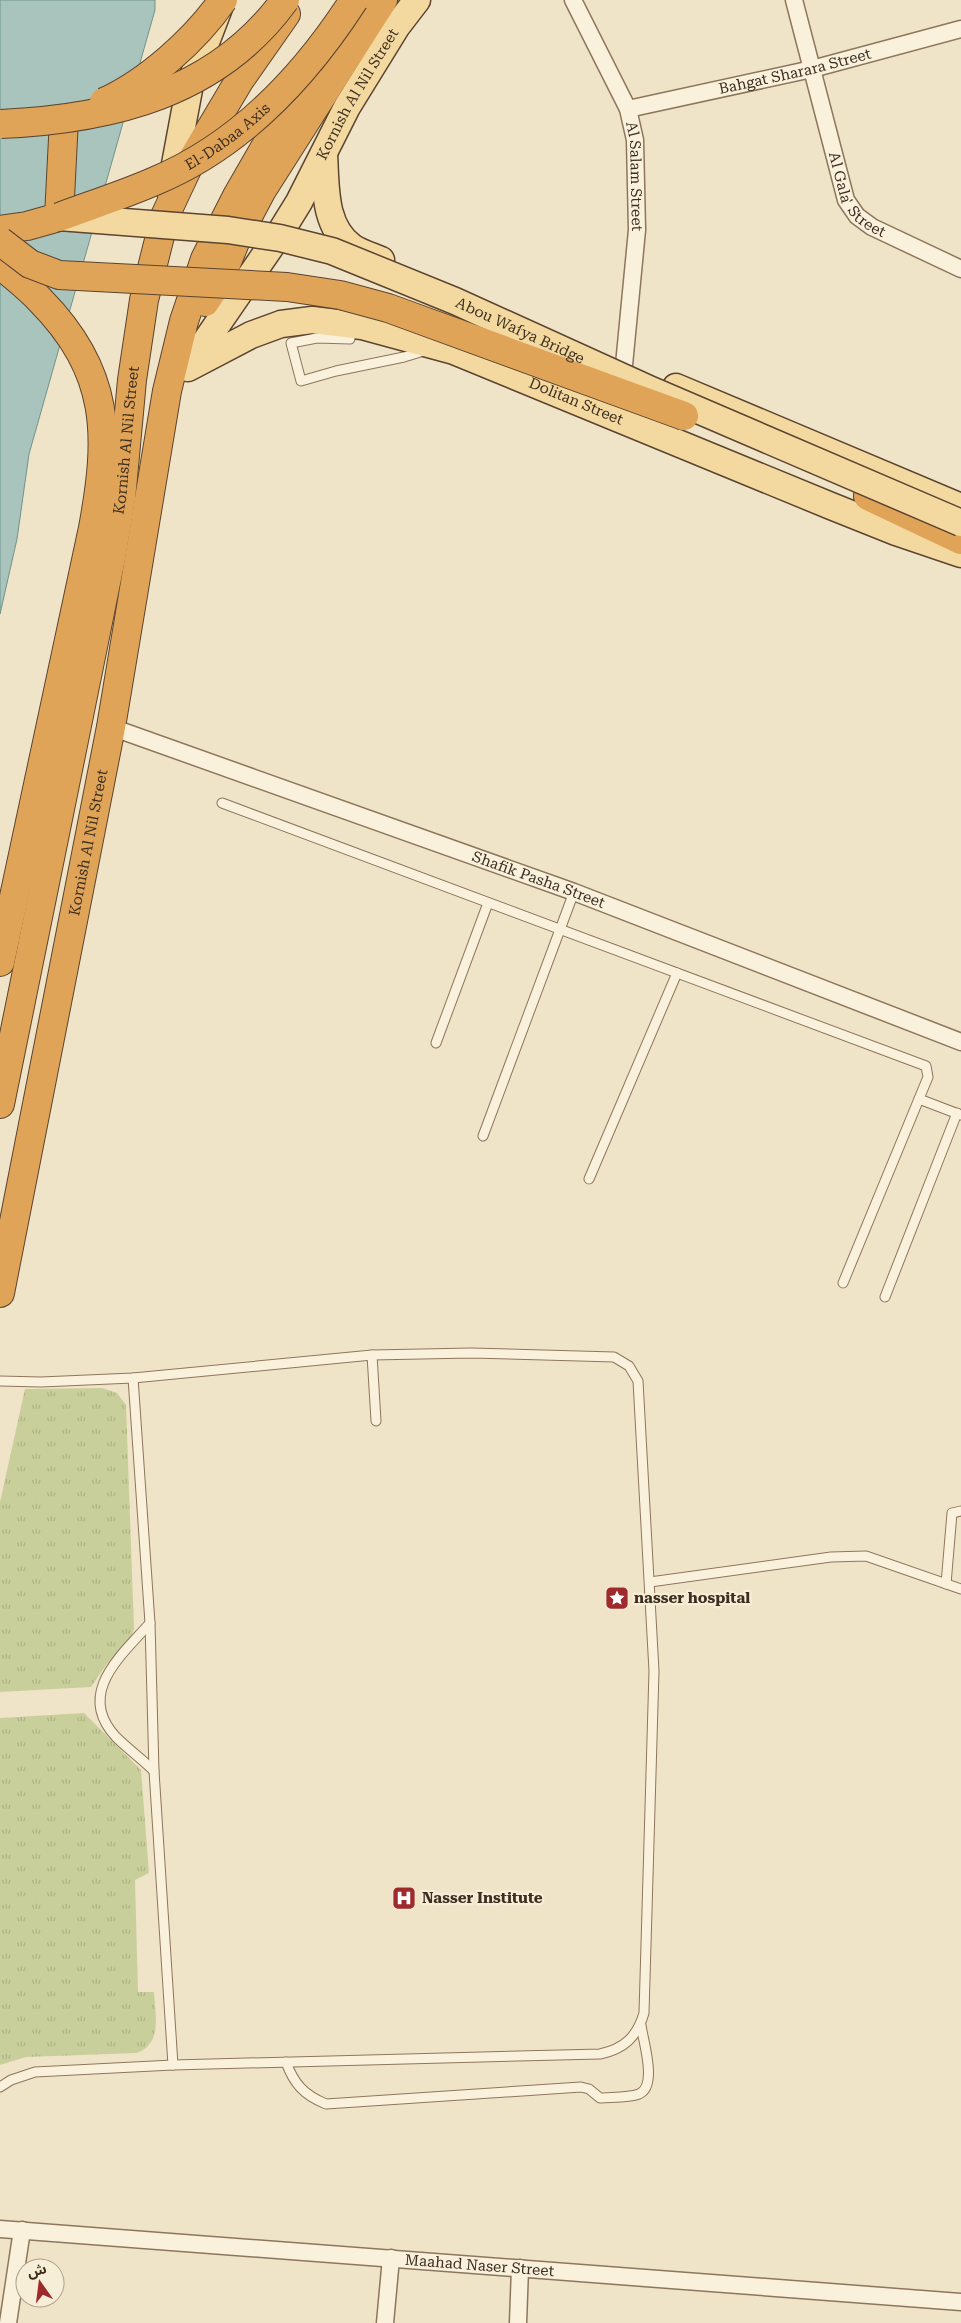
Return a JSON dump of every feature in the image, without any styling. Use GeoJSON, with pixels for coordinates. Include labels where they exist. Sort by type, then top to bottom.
{"type":"FeatureCollection","features":[{"type":"Feature","properties":{"kind":"highway"},"geometry":{"type":"LineString","coordinates":[[64,119],[116,96],[154,70],[189,40],[223,0]]}},
{"type":"Feature","properties":{"kind":"highway"},"geometry":{"type":"LineString","coordinates":[[0,124],[64,119],[122,108],[166,94],[208,72],[246,44],[285,0]]}},
{"type":"Feature","properties":{"kind":"highway","name":"Kornish Al Nil Street"},"geometry":{"type":"LineString","coordinates":[[0,1104],[114,538],[122,491],[132,380],[144,300],[165,216],[188,167],[239,81],[296,0]]}},
{"type":"Feature","properties":{"kind":"highway","name":"Kornish Al Nil Street"},"geometry":{"type":"LineString","coordinates":[[0,1293],[111,727],[167,391],[184,321],[205,259],[237,196],[282,115],[353,0]]}},
{"type":"Feature","properties":{"kind":"highway","name":"El-Dabaa Axis"},"geometry":{"type":"LineString","coordinates":[[0,230],[27,226],[59,217],[155,181],[206,154],[230,138],[267,107],[294,80],[353,0]]}},
{"type":"Feature","properties":{"kind":"highway"},"geometry":{"type":"LineString","coordinates":[[184,321],[204,304],[213,292],[238,235],[262,190],[383,0]]}},
{"type":"Feature","properties":{"kind":"highway"},"geometry":{"type":"LineString","coordinates":[[59,217],[64,119]]}},
{"type":"Feature","properties":{"kind":"highway"},"geometry":{"type":"LineString","coordinates":[[0,241],[17,256],[30,264],[58,274],[277,287],[340,295],[388,308],[684,416],[797,462],[961,540]]}},
{"type":"Feature","properties":{"kind":"highway"},"geometry":{"type":"LineString","coordinates":[[0,264],[41,301],[76,343],[99,397],[103,428],[99,496],[0,962]]}},
{"type":"Feature","properties":{"kind":"main road","name":"Kornish Al Nil Street"},"geometry":{"type":"LineString","coordinates":[[165,216],[190,84],[223,0]]}},
{"type":"Feature","properties":{"kind":"main road","name":"Kornish Al Nil Street"},"geometry":{"type":"LineString","coordinates":[[167,391],[188,368],[278,236],[324,154],[347,107],[397,26],[417,0]]}},
{"type":"Feature","properties":{"kind":"main road"},"geometry":{"type":"LineString","coordinates":[[324,154],[327,206],[337,231],[352,247],[484,306],[961,507]]}},
{"type":"Feature","properties":{"kind":"main road","name":"Abou Wafya Bridge"},"geometry":{"type":"LineString","coordinates":[[59,217],[228,230],[280,238],[332,251],[455,301],[657,393],[961,523]]}},
{"type":"Feature","properties":{"kind":"main road","name":"Dolitan Street"},"geometry":{"type":"LineString","coordinates":[[188,368],[251,335],[281,324],[312,320],[350,324],[454,351],[830,506],[896,532],[961,554]]}},
{"type":"Feature","properties":{"kind":"street","name":"Al Salam Street"},"geometry":{"type":"LineString","coordinates":[[573,0],[628,110],[635,140],[637,230],[624,365]]}},
{"type":"Feature","properties":{"kind":"street","name":"Al Gala' Street"},"geometry":{"type":"LineString","coordinates":[[794,0],[846,200],[857,216],[872,227],[961,270]]}},
{"type":"Feature","properties":{"kind":"street","name":"Bahgat Sharara Street"},"geometry":{"type":"LineString","coordinates":[[628,110],[812,70],[961,29]]}},
{"type":"Feature","properties":{"kind":"street","name":"Shafik Pasha Street"},"geometry":{"type":"LineString","coordinates":[[111,727],[574,892],[961,1042]]}},
{"type":"Feature","properties":{"kind":"street","name":"Maahad Naser Street"},"geometry":{"type":"LineString","coordinates":[[0,2229],[961,2302]]}},
{"type":"Feature","properties":{"kind":"street"},"geometry":{"type":"LineString","coordinates":[[8,2323],[22,2230]]}},
{"type":"Feature","properties":{"kind":"street"},"geometry":{"type":"LineString","coordinates":[[385,2323],[391,2258]]}},
{"type":"Feature","properties":{"kind":"street"},"geometry":{"type":"LineString","coordinates":[[518,2323],[520,2268]]}},
{"type":"Feature","properties":{"kind":"lane"},"geometry":{"type":"LineString","coordinates":[[350,324],[350,339],[317,338],[291,343],[301,381],[336,371],[422,353],[435,346]]}},
{"type":"Feature","properties":{"kind":"lane"},"geometry":{"type":"LineString","coordinates":[[222,803],[926,1066],[928,1077],[843,1283]]}},
{"type":"Feature","properties":{"kind":"lane"},"geometry":{"type":"LineString","coordinates":[[483,1136],[574,892]]}},
{"type":"Feature","properties":{"kind":"lane"},"geometry":{"type":"LineString","coordinates":[[436,1043],[488,903]]}},
{"type":"Feature","properties":{"kind":"lane"},"geometry":{"type":"LineString","coordinates":[[589,1178],[677,973]]}},
{"type":"Feature","properties":{"kind":"lane"},"geometry":{"type":"LineString","coordinates":[[886,1297],[959,1114],[919,1099]]}},
{"type":"Feature","properties":{"kind":"lane"},"geometry":{"type":"LineString","coordinates":[[0,1380],[41,1382],[133,1378],[372,1356],[462,1353],[597,1355],[614,1357],[629,1366],[638,1381],[654,1670],[644,2013],[641,2025],[634,2036],[624,2045],[613,2051],[600,2054],[173,2065],[35,2072],[11,2080],[0,2087]]}},
{"type":"Feature","properties":{"kind":"lane"},"geometry":{"type":"LineString","coordinates":[[372,1356],[376,1421]]}},
{"type":"Feature","properties":{"kind":"lane"},"geometry":{"type":"LineString","coordinates":[[133,1378],[150,1623],[154,1770],[173,2065]]}},
{"type":"Feature","properties":{"kind":"lane"},"geometry":{"type":"LineString","coordinates":[[946,1584],[952,1513],[961,1512]]}},
{"type":"Feature","properties":{"kind":"lane"},"geometry":{"type":"LineString","coordinates":[[650,1582],[831,1557],[866,1556],[961,1589]]}},
{"type":"Feature","properties":{"kind":"lane"},"geometry":{"type":"LineString","coordinates":[[150,1623],[112,1664],[104,1678],[100,1698],[104,1718],[115,1736],[154,1770]]}},
{"type":"Feature","properties":{"kind":"lane"},"geometry":{"type":"LineString","coordinates":[[286,2062],[291,2076],[300,2088],[312,2098],[326,2104],[581,2087],[588,2089],[600,2098],[638,2094],[649,2083],[649,2072],[641,2025]]}},
{"type":"Feature","properties":{"kind":"green space"},"geometry":{"type":"Polygon","coordinates":[[[102,1388],[117,1393],[126,1405],[134,1629],[131,1637],[106,1665],[91,1687],[0,1692],[0,1502],[25,1389],[102,1388]]]}},
{"type":"Feature","properties":{"kind":"green space"},"geometry":{"type":"Polygon","coordinates":[[[84,1713],[141,1770],[149,1873],[135,1880],[138,1992],[154,1992],[156,2027],[151,2042],[137,2053],[26,2057],[0,2065],[0,1718],[84,1713]]]}},
{"type":"Feature","properties":{"kind":"water"},"geometry":{"type":"Polygon","coordinates":[[[0,0],[155,0],[155,10],[29,454],[17,539],[0,614],[0,0]]]}},
{"type":"Feature","properties":{"kind":"place","name":"nasser hospital"},"geometry":{"type":"Point","coordinates":[617,1598]}},
{"type":"Feature","properties":{"kind":"place","name":"Nasser Institute"},"geometry":{"type":"Point","coordinates":[404,1898]}}]}
